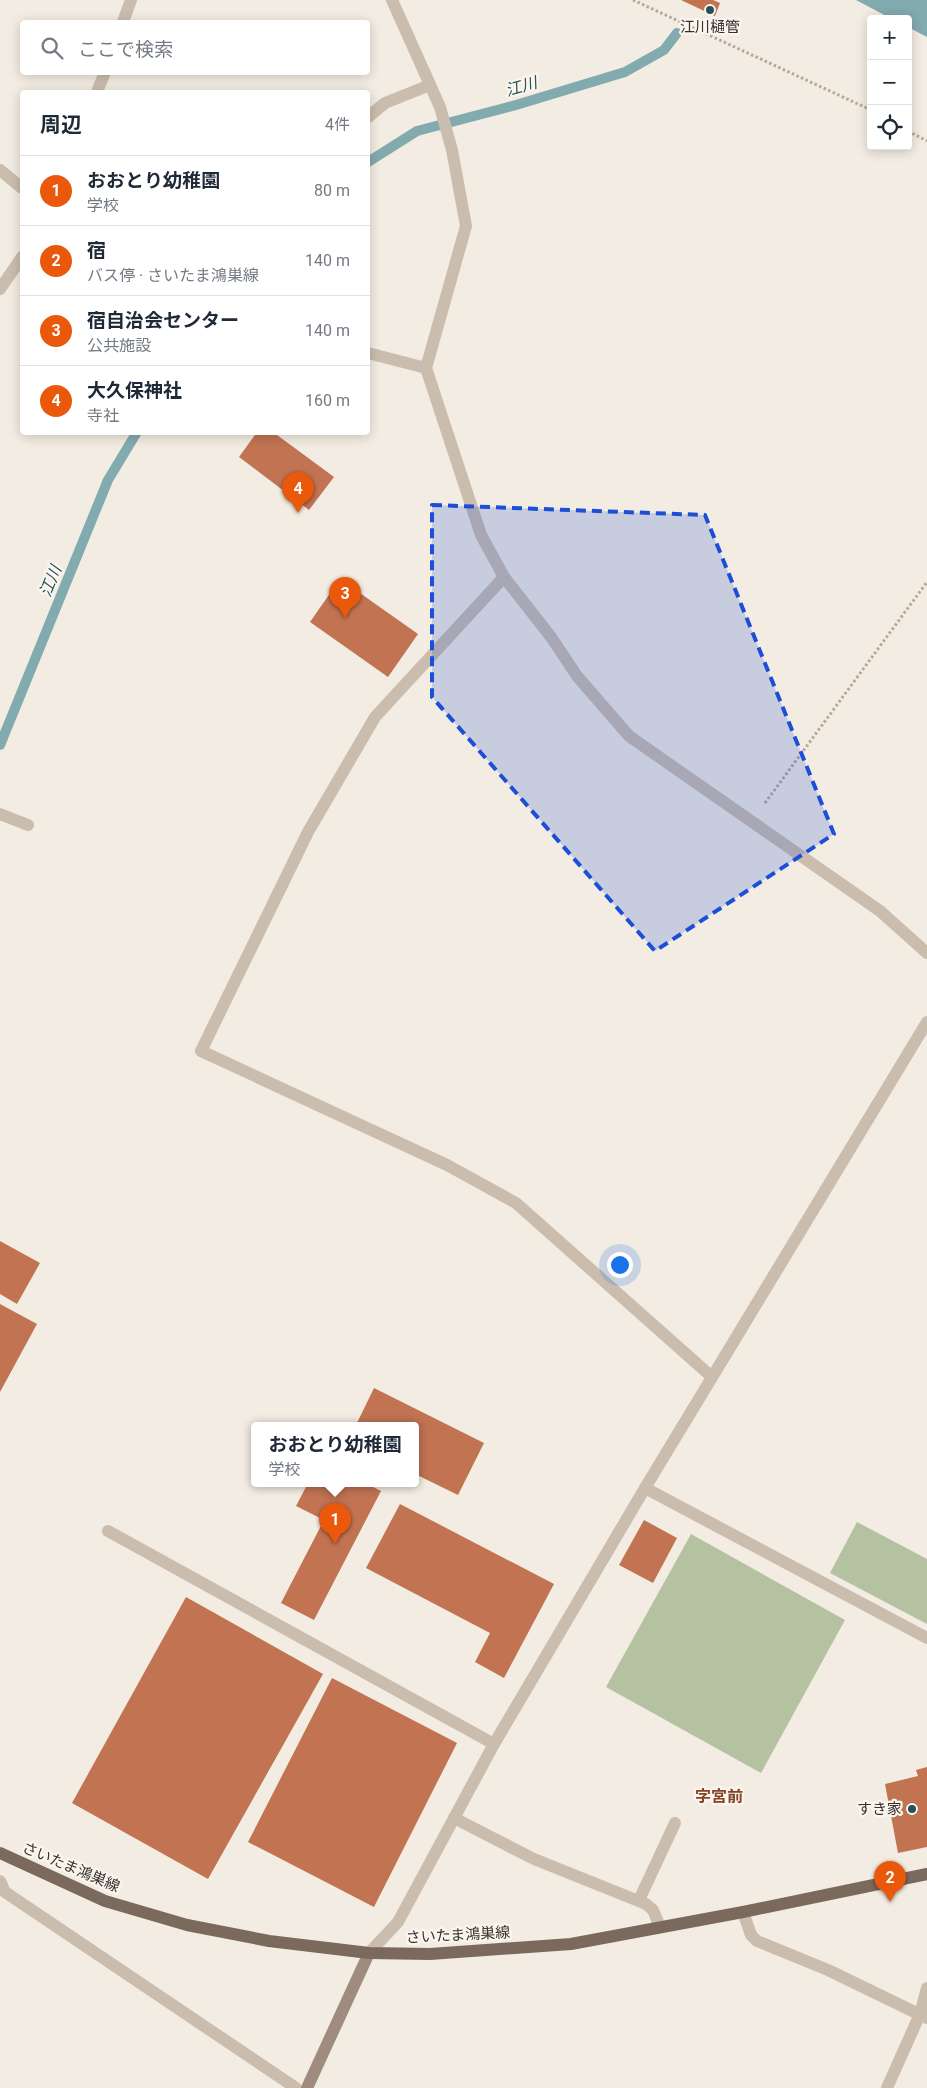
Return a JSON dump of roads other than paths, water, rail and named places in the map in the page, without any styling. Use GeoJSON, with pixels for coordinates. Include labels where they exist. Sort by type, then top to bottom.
{"type":"FeatureCollection","features":[{"type":"Feature","properties":{"kind":"main road","name":"さいたま鴻巣線"},"geometry":{"type":"LineString","coordinates":[[0,1853],[105,1901],[187,1925],[269,1940],[369,1953],[430,1954],[571,1944],[743,1912],[927,1874]]}},
{"type":"Feature","properties":{"kind":"street"},"geometry":{"type":"LineString","coordinates":[[124,20],[131,0]]}},
{"type":"Feature","properties":{"kind":"street"},"geometry":{"type":"LineString","coordinates":[[392,0],[440,107],[452,150],[466,226],[426,368],[481,534],[504,576],[551,637],[577,676],[629,736],[880,911],[927,953]]}},
{"type":"Feature","properties":{"kind":"street"},"geometry":{"type":"LineString","coordinates":[[98,90],[104,75]]}},
{"type":"Feature","properties":{"kind":"street"},"geometry":{"type":"LineString","coordinates":[[370,115],[385,103],[430,86]]}},
{"type":"Feature","properties":{"kind":"street"},"geometry":{"type":"LineString","coordinates":[[0,170],[20,186]]}},
{"type":"Feature","properties":{"kind":"street"},"geometry":{"type":"LineString","coordinates":[[0,289],[20,260]]}},
{"type":"Feature","properties":{"kind":"street"},"geometry":{"type":"LineString","coordinates":[[370,354],[426,368]]}},
{"type":"Feature","properties":{"kind":"street"},"geometry":{"type":"LineString","coordinates":[[504,576],[375,717],[308,832],[201,1051],[447,1165],[516,1203],[712,1378]]}},
{"type":"Feature","properties":{"kind":"street"},"geometry":{"type":"LineString","coordinates":[[2,815],[28,825]]}},
{"type":"Feature","properties":{"kind":"street"},"geometry":{"type":"LineString","coordinates":[[307,2088],[369,1953],[398,1922],[494,1744],[645,1488],[927,1022]]}},
{"type":"Feature","properties":{"kind":"street"},"geometry":{"type":"LineString","coordinates":[[645,1488],[927,1638]]}},
{"type":"Feature","properties":{"kind":"street"},"geometry":{"type":"LineString","coordinates":[[108,1531],[494,1744]]}},
{"type":"Feature","properties":{"kind":"street"},"geometry":{"type":"LineString","coordinates":[[454,1818],[534,1858],[639,1900],[653,1910],[660,1927]]}},
{"type":"Feature","properties":{"kind":"street"},"geometry":{"type":"LineString","coordinates":[[639,1900],[675,1823]]}},
{"type":"Feature","properties":{"kind":"street"},"geometry":{"type":"LineString","coordinates":[[0,1881],[5,1892],[296,2088]]}},
{"type":"Feature","properties":{"kind":"street"},"geometry":{"type":"LineString","coordinates":[[743,1912],[750,1935],[757,1941],[828,1970],[923,2016]]}},
{"type":"Feature","properties":{"kind":"street"},"geometry":{"type":"LineString","coordinates":[[887,2088],[923,2016],[927,1988]]}},
{"type":"Feature","properties":{"kind":"water"},"geometry":{"type":"Polygon","coordinates":[[[856,0],[927,0],[927,37],[912,29],[912,15],[884,15],[856,0]]]}},
{"type":"Feature","properties":{"kind":"waterway","name":"江川"},"geometry":{"type":"LineString","coordinates":[[370,161],[417,131],[516,105],[625,72],[664,50],[677,33]]}},
{"type":"Feature","properties":{"kind":"waterway","name":"江川"},"geometry":{"type":"LineString","coordinates":[[0,745],[108,480],[135,435]]}},
{"type":"Feature","properties":{"kind":"place","name":"江川樋管"},"geometry":{"type":"Point","coordinates":[710,10]}},
{"type":"Feature","properties":{"kind":"place","name":"大久保神社"},"geometry":{"type":"Point","coordinates":[298,513]}},
{"type":"Feature","properties":{"kind":"place","name":"宿自治会センター"},"geometry":{"type":"Point","coordinates":[345,618]}},
{"type":"Feature","properties":{"kind":"place","name":"おおとり幼稚園"},"geometry":{"type":"Point","coordinates":[335,1544]}},
{"type":"Feature","properties":{"kind":"place","name":"すき家"},"geometry":{"type":"Point","coordinates":[912,1809]}},
{"type":"Feature","properties":{"kind":"place","name":"宿"},"geometry":{"type":"Point","coordinates":[890,1902]}},
{"type":"Feature","properties":{"kind":"district","name":"字宮前"},"geometry":{"type":"Point","coordinates":[719,1796]}}]}
